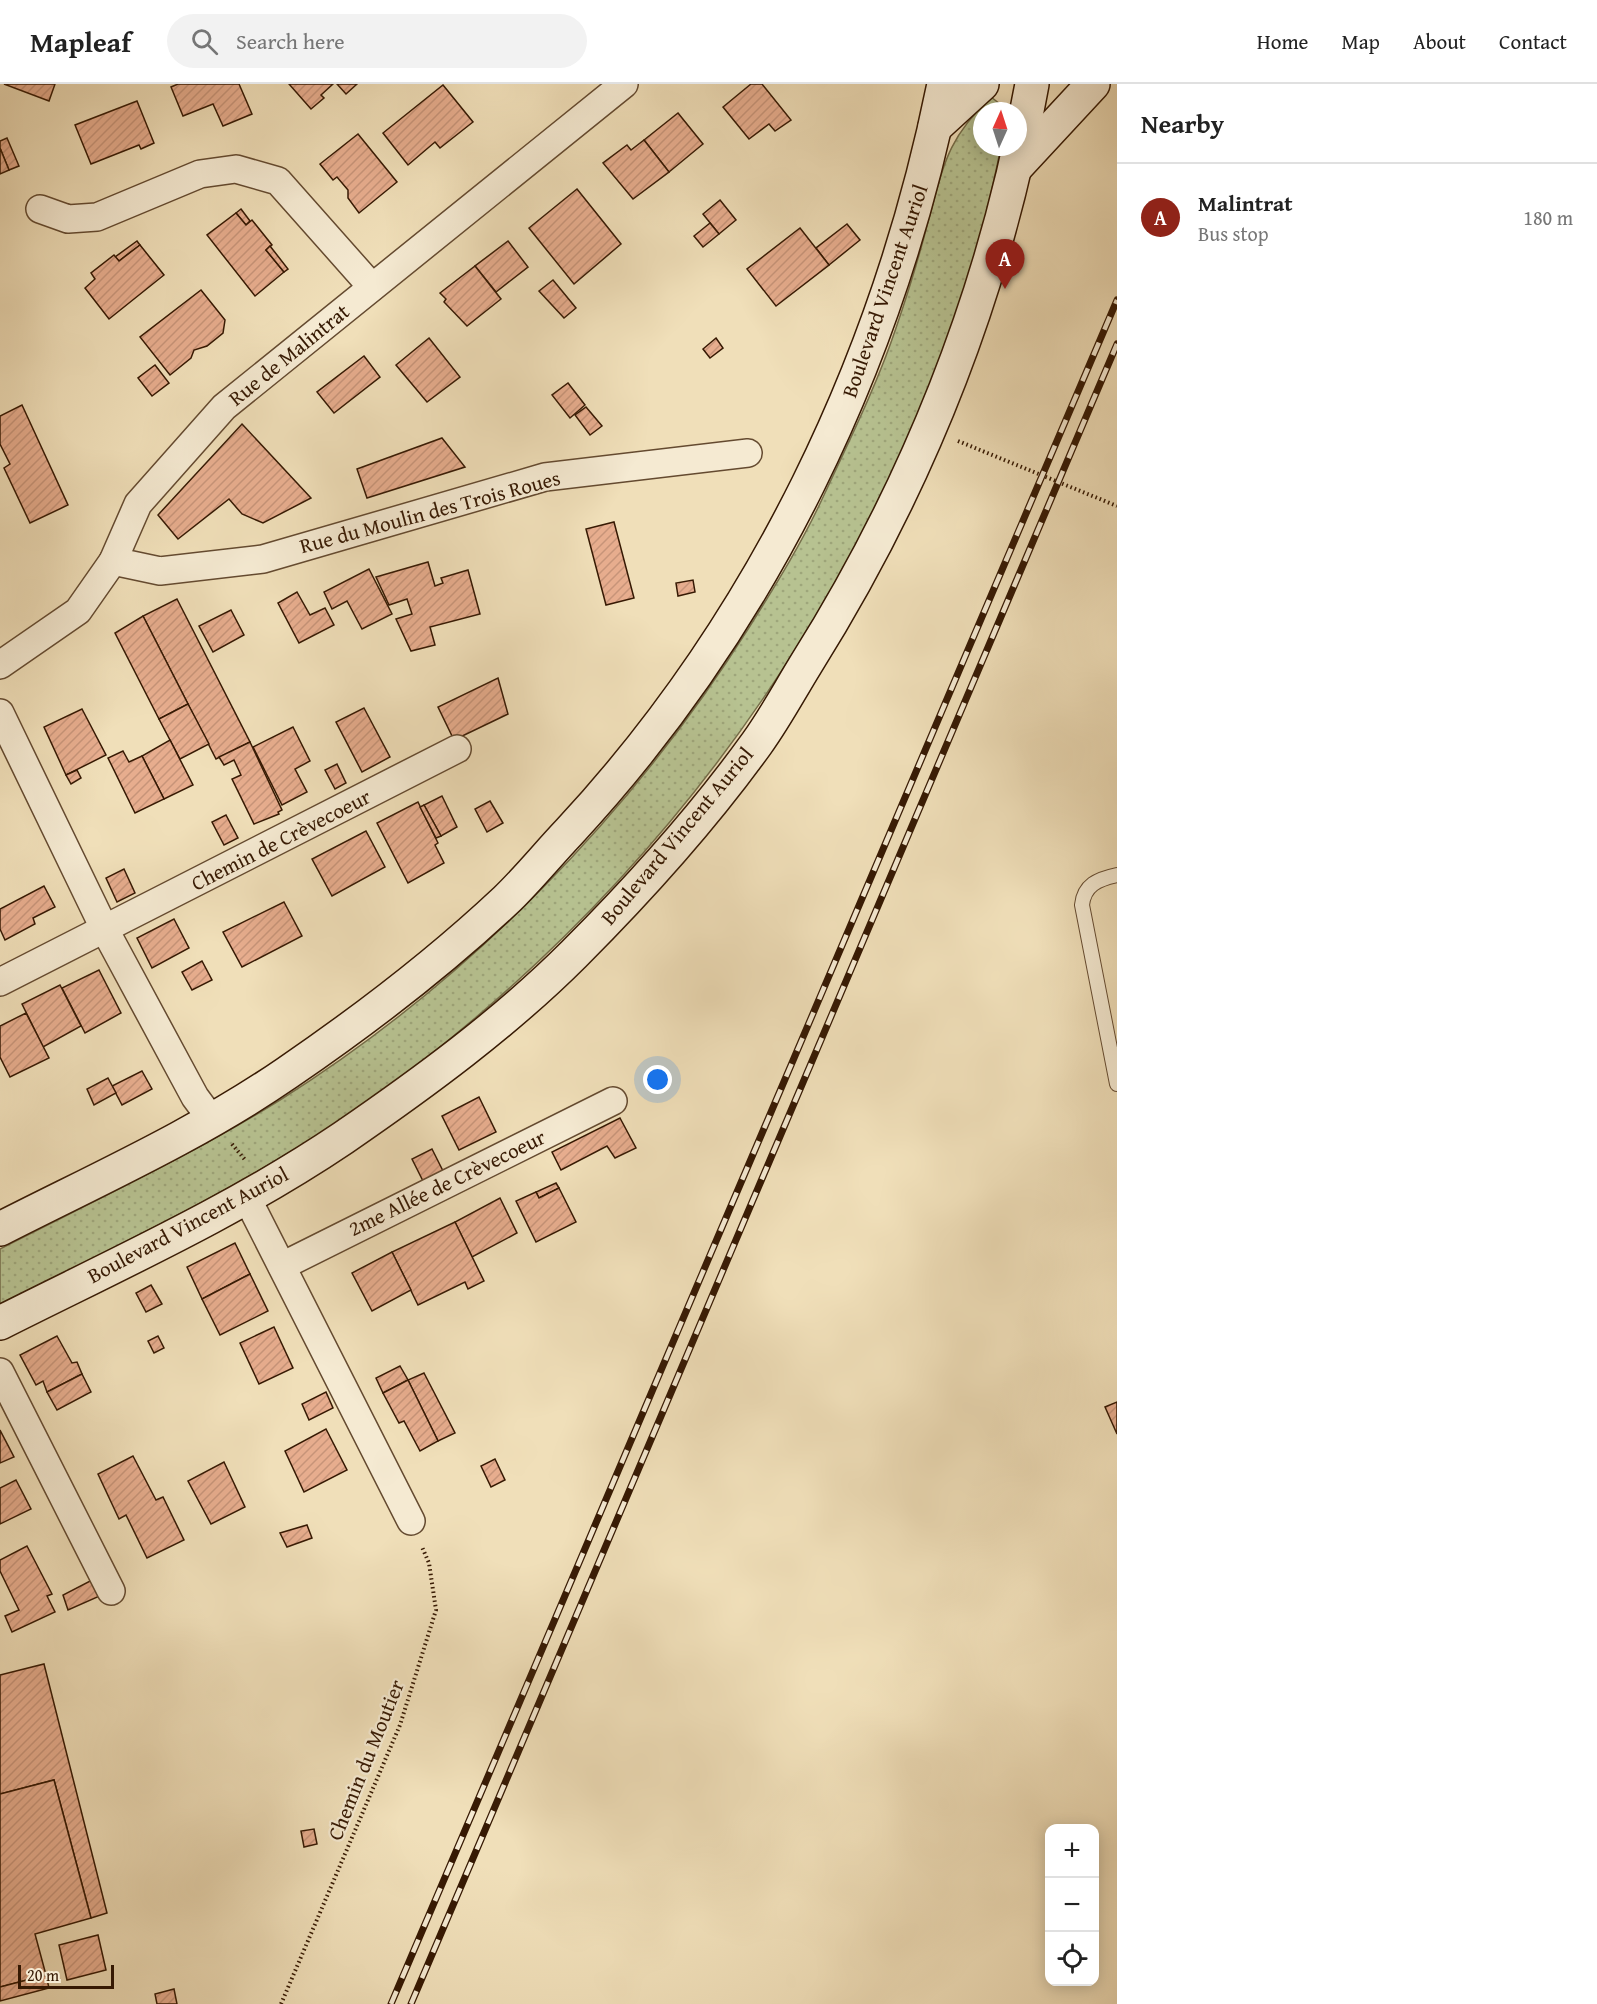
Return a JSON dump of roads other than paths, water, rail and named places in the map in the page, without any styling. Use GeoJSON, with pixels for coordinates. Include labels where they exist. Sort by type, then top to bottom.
{"type":"FeatureCollection","features":[{"type":"Feature","properties":{"kind":"main road","name":"Boulevard Vincent Auriol"},"geometry":{"type":"LineString","coordinates":[[0,1229],[212,1120],[285,1075],[381,1005],[446,953],[508,898],[601,796],[650,738],[703,665],[768,561],[852,394],[900,258],[935,127],[944,84]]}},
{"type":"Feature","properties":{"kind":"main road"},"geometry":{"type":"LineString","coordinates":[[935,127],[982,84]]}},
{"type":"Feature","properties":{"kind":"main road","name":"Boulevard Vincent Auriol"},"geometry":{"type":"LineString","coordinates":[[0,1323],[248,1198],[340,1140],[484,1034],[572,956],[664,858],[758,741],[858,577],[924,444],[979,297],[1015,168],[1032,84]]}},
{"type":"Feature","properties":{"kind":"main road"},"geometry":{"type":"LineString","coordinates":[[1015,168],[1093,84]]}},
{"type":"Feature","properties":{"kind":"street","name":"Rue de Malintrat"},"geometry":{"type":"LineString","coordinates":[[0,665],[78,611],[113,561],[138,504],[224,407],[372,287],[610,87]]}},
{"type":"Feature","properties":{"kind":"street"},"geometry":{"type":"LineString","coordinates":[[40,209],[68,219],[97,217],[200,174],[237,169],[278,181],[372,287]]}},
{"type":"Feature","properties":{"kind":"street","name":"Rue du Moulin des Trois Roues"},"geometry":{"type":"LineString","coordinates":[[113,561],[160,571],[263,559],[545,477],[748,453]]}},
{"type":"Feature","properties":{"kind":"street"},"geometry":{"type":"LineString","coordinates":[[0,713],[105,930],[195,1097],[212,1120]]}},
{"type":"Feature","properties":{"kind":"street","name":"Chemin de Crèvecoeur"},"geometry":{"type":"LineString","coordinates":[[0,982],[457,750]]}},
{"type":"Feature","properties":{"kind":"street","name":"2me Allée de Crèvecoeur"},"geometry":{"type":"LineString","coordinates":[[282,1266],[613,1101]]}},
{"type":"Feature","properties":{"kind":"street"},"geometry":{"type":"LineString","coordinates":[[248,1198],[411,1521]]}},
{"type":"Feature","properties":{"kind":"street"},"geometry":{"type":"LineString","coordinates":[[0,1372],[111,1591]]}},
{"type":"Feature","properties":{"kind":"lane"},"geometry":{"type":"LineString","coordinates":[[1117,875],[1091,885],[1083,893],[1082,905],[1117,1083]]}},
{"type":"Feature","properties":{"kind":"railway"},"geometry":{"type":"LineString","coordinates":[[391,2004],[1117,300]]}},
{"type":"Feature","properties":{"kind":"railway"},"geometry":{"type":"LineString","coordinates":[[411,2004],[1117,344]]}},
{"type":"Feature","properties":{"kind":"place","name":"Malintrat"},"geometry":{"type":"Point","coordinates":[1005,289]}}]}
